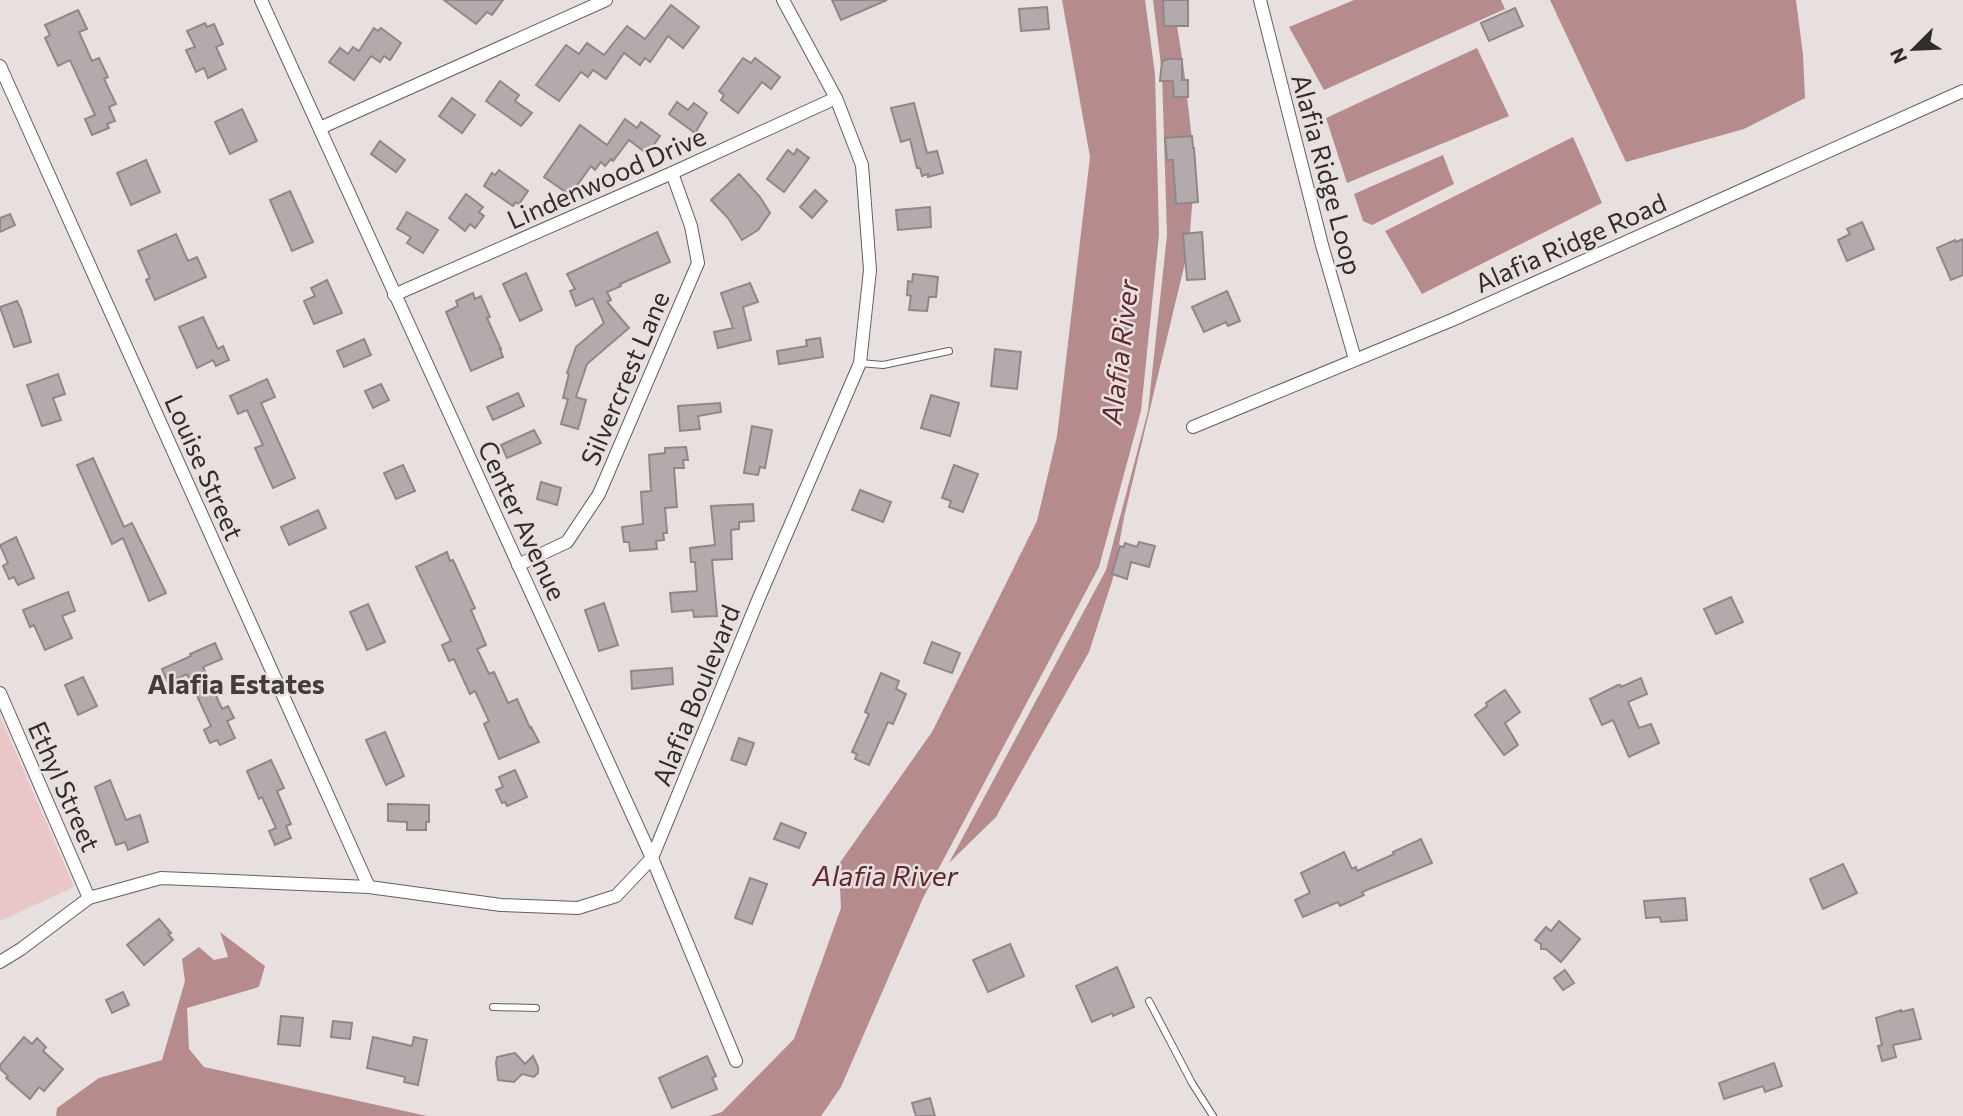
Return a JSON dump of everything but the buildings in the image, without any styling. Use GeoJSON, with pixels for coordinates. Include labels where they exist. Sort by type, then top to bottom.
{"type":"FeatureCollection","features":[{"type":"Feature","properties":{"kind":"street","name":"Center Avenue"},"geometry":{"type":"LineString","coordinates":[[261,0],[652,858],[736,1061]]}},
{"type":"Feature","properties":{"kind":"street"},"geometry":{"type":"LineString","coordinates":[[320,128],[606,0]]}},
{"type":"Feature","properties":{"kind":"street","name":"Alafia Boulevard"},"geometry":{"type":"LineString","coordinates":[[89,898],[161,878],[369,887],[501,905],[579,908],[616,896],[652,858],[860,363],[870,270],[862,165],[836,98],[783,0]]}},
{"type":"Feature","properties":{"kind":"street","name":"Alafia Ridge Loop"},"geometry":{"type":"LineString","coordinates":[[1260,0],[1322,246],[1355,359]]}},
{"type":"Feature","properties":{"kind":"street","name":"Louise Street"},"geometry":{"type":"LineString","coordinates":[[0,66],[369,887]]}},
{"type":"Feature","properties":{"kind":"street","name":"Alafia Ridge Road"},"geometry":{"type":"LineString","coordinates":[[1193,427],[1452,320],[1963,91]]}},
{"type":"Feature","properties":{"kind":"street","name":"Lindenwood Drive"},"geometry":{"type":"LineString","coordinates":[[394,295],[836,98]]}},
{"type":"Feature","properties":{"kind":"street","name":"Silvercrest Lane"},"geometry":{"type":"LineString","coordinates":[[519,565],[567,542],[599,494],[698,263],[691,226],[671,173]]}},
{"type":"Feature","properties":{"kind":"street","name":"Ethyl Street"},"geometry":{"type":"LineString","coordinates":[[0,693],[89,898]]}},
{"type":"Feature","properties":{"kind":"street"},"geometry":{"type":"LineString","coordinates":[[0,962],[89,898]]}},
{"type":"Feature","properties":{"kind":"lane"},"geometry":{"type":"LineString","coordinates":[[860,363],[883,365],[949,351]]}},
{"type":"Feature","properties":{"kind":"lane"},"geometry":{"type":"LineString","coordinates":[[1149,1001],[1192,1083],[1213,1116]]}},
{"type":"Feature","properties":{"kind":"lane"},"geometry":{"type":"LineString","coordinates":[[493,1007],[537,1008]]}},
{"type":"Feature","properties":{"kind":"shaded area"},"geometry":{"type":"Polygon","coordinates":[[[0,716],[74,887],[0,921],[0,716]]]}},
{"type":"Feature","properties":{"kind":"water","name":"Alafia River"},"geometry":{"type":"Polygon","coordinates":[[[1062,0],[1145,0],[1155,74],[1159,235],[1141,411],[1099,567],[923,898],[841,1087],[821,1116],[709,1116],[722,1112],[794,1039],[841,908],[839,864],[932,732],[1037,521],[1057,436],[1090,157],[1062,0]]]}},
{"type":"Feature","properties":{"kind":"water"},"geometry":{"type":"Polygon","coordinates":[[[1153,0],[1173,0],[1195,166],[1189,246],[1124,517],[1113,578],[1089,652],[996,817],[949,863],[1106,570],[1148,411],[1167,235],[1162,73],[1153,0]]]}},
{"type":"Feature","properties":{"kind":"water"},"geometry":{"type":"Polygon","coordinates":[[[1354,0],[1501,0],[1505,9],[1324,90],[1289,27],[1354,0]]]}},
{"type":"Feature","properties":{"kind":"water"},"geometry":{"type":"Polygon","coordinates":[[[1550,0],[1796,0],[1805,98],[1744,129],[1626,162],[1550,0]]]}},
{"type":"Feature","properties":{"kind":"water"},"geometry":{"type":"Polygon","coordinates":[[[1477,48],[1509,116],[1347,183],[1326,118],[1477,48]]]}},
{"type":"Feature","properties":{"kind":"water"},"geometry":{"type":"Polygon","coordinates":[[[1573,137],[1602,203],[1422,294],[1385,231],[1573,137]]]}},
{"type":"Feature","properties":{"kind":"water"},"geometry":{"type":"Polygon","coordinates":[[[1443,155],[1454,184],[1372,225],[1363,221],[1354,194],[1443,155]]]}},
{"type":"Feature","properties":{"kind":"water"},"geometry":{"type":"Polygon","coordinates":[[[220,932],[265,966],[259,987],[187,1008],[189,1049],[204,1067],[427,1116],[56,1116],[57,1108],[99,1078],[162,1060],[185,981],[182,959],[199,947],[214,960],[228,957],[220,932]]]}},
{"type":"Feature","properties":{"kind":"district","name":"Alafia Estates"},"geometry":{"type":"Point","coordinates":[236,683]}}]}
